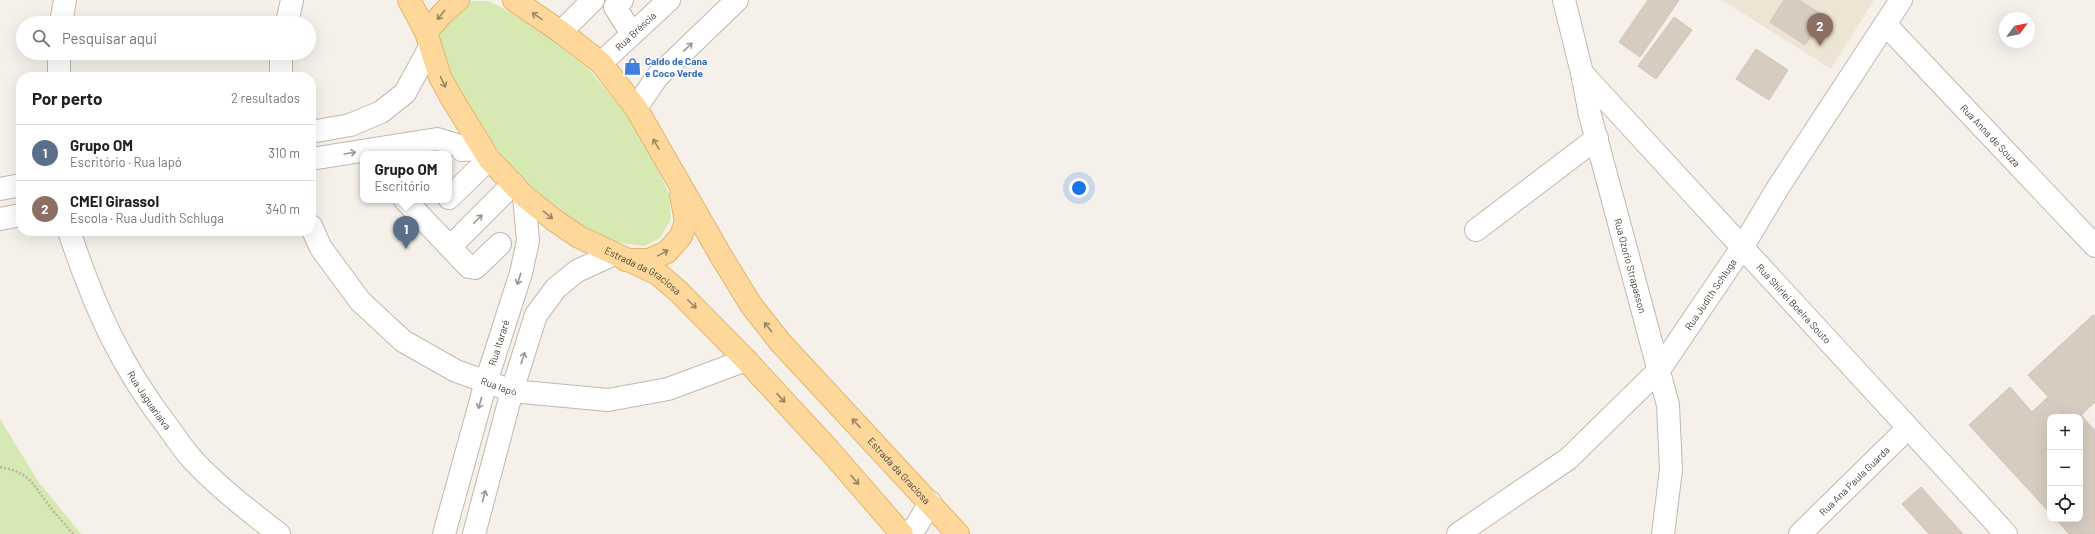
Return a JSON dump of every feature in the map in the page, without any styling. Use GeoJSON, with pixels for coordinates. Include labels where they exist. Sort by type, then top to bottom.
{"type":"FeatureCollection","features":[{"type":"Feature","properties":{"kind":"main road","name":"Estrada da Graciosa"},"geometry":{"type":"LineString","coordinates":[[409,0],[428,40],[450,97],[485,154],[518,190],[578,237],[658,274],[691,302],[829,450],[902,534]]}},
{"type":"Feature","properties":{"kind":"main road"},"geometry":{"type":"LineString","coordinates":[[428,40],[444,12],[458,0]]}},
{"type":"Feature","properties":{"kind":"main road","name":"Estrada da Graciosa"},"geometry":{"type":"LineString","coordinates":[[514,0],[561,32],[601,63],[636,108],[751,305],[780,342],[930,502],[958,534]]}},
{"type":"Feature","properties":{"kind":"main road"},"geometry":{"type":"LineString","coordinates":[[620,257],[649,260],[667,252],[681,236],[686,221],[676,177]]}},
{"type":"Feature","properties":{"kind":"street"},"geometry":{"type":"LineString","coordinates":[[62,16],[65,0]]}},
{"type":"Feature","properties":{"kind":"street"},"geometry":{"type":"LineString","coordinates":[[289,16],[292,0]]}},
{"type":"Feature","properties":{"kind":"street"},"geometry":{"type":"LineString","coordinates":[[561,32],[593,0]]}},
{"type":"Feature","properties":{"kind":"street"},"geometry":{"type":"LineString","coordinates":[[622,0],[615,7],[632,34]]}},
{"type":"Feature","properties":{"kind":"street","name":"Rua Bréscia"},"geometry":{"type":"LineString","coordinates":[[601,63],[669,0]]}},
{"type":"Feature","properties":{"kind":"street"},"geometry":{"type":"LineString","coordinates":[[636,108],[657,76],[738,0]]}},
{"type":"Feature","properties":{"kind":"street","name":"Rua Ozorio Strapasson"},"geometry":{"type":"LineString","coordinates":[[1564,0],[1597,138],[1668,405],[1671,470],[1663,534]]}},
{"type":"Feature","properties":{"kind":"street","name":"Rua Judith Schluga"},"geometry":{"type":"LineString","coordinates":[[1458,534],[1568,459],[1659,370],[1743,246],[1779,186],[1901,0]]}},
{"type":"Feature","properties":{"kind":"street","name":"Rua Anna de Souza"},"geometry":{"type":"LineString","coordinates":[[1886,25],[2095,246]]}},
{"type":"Feature","properties":{"kind":"street"},"geometry":{"type":"LineString","coordinates":[[316,131],[350,125],[381,112],[406,92],[428,40]]}},
{"type":"Feature","properties":{"kind":"street"},"geometry":{"type":"LineString","coordinates":[[59,60],[59,72]]}},
{"type":"Feature","properties":{"kind":"street"},"geometry":{"type":"LineString","coordinates":[[281,60],[281,72]]}},
{"type":"Feature","properties":{"kind":"street","name":"Rua Shirlei Boeira Souto"},"geometry":{"type":"LineString","coordinates":[[1582,73],[1743,246],[2006,534]]}},
{"type":"Feature","properties":{"kind":"street"},"geometry":{"type":"LineString","coordinates":[[1476,230],[1597,138]]}},
{"type":"Feature","properties":{"kind":"street"},"geometry":{"type":"LineString","coordinates":[[361,151],[437,139],[460,146],[462,150],[485,154],[452,194]]}},
{"type":"Feature","properties":{"kind":"street"},"geometry":{"type":"LineString","coordinates":[[316,158],[360,151]]}},
{"type":"Feature","properties":{"kind":"street"},"geometry":{"type":"LineString","coordinates":[[0,189],[16,186]]}},
{"type":"Feature","properties":{"kind":"street"},"geometry":{"type":"LineString","coordinates":[[450,247],[518,190]]}},
{"type":"Feature","properties":{"kind":"street","name":"Rua Itararé"},"geometry":{"type":"LineString","coordinates":[[444,534],[486,382],[522,273],[528,241],[518,190]]}},
{"type":"Feature","properties":{"kind":"street"},"geometry":{"type":"LineString","coordinates":[[408,203],[469,267],[475,268],[500,244]]}},
{"type":"Feature","properties":{"kind":"street"},"geometry":{"type":"LineString","coordinates":[[426,221],[444,203]]}},
{"type":"Feature","properties":{"kind":"street"},"geometry":{"type":"LineString","coordinates":[[0,219],[16,216]]}},
{"type":"Feature","properties":{"kind":"street","name":"Rua Jaguariaíva"},"geometry":{"type":"LineString","coordinates":[[71,236],[85,278],[114,346],[145,398],[192,458],[251,513],[279,534]]}},
{"type":"Feature","properties":{"kind":"street","name":"Rua Iapó"},"geometry":{"type":"LineString","coordinates":[[316,236],[321,248],[360,301],[403,341],[456,371],[512,391],[608,400],[668,389],[746,360]]}},
{"type":"Feature","properties":{"kind":"street"},"geometry":{"type":"LineString","coordinates":[[474,534],[512,391],[536,315],[556,288],[577,270],[620,257]]}},
{"type":"Feature","properties":{"kind":"street","name":"Rua Ana Paula Guarda"},"geometry":{"type":"LineString","coordinates":[[1800,534],[1908,428]]}},
{"type":"Feature","properties":{"kind":"street"},"geometry":{"type":"LineString","coordinates":[[908,534],[917,525],[930,502]]}},
{"type":"Feature","properties":{"kind":"path"},"geometry":{"type":"LineString","coordinates":[[0,467],[14,470],[33,482],[47,504],[73,534]]}},
{"type":"Feature","properties":{"kind":"shaded area"},"geometry":{"type":"Polygon","coordinates":[[[1722,0],[1874,0],[1831,69],[1722,0]]]}},
{"type":"Feature","properties":{"kind":"green space"},"geometry":{"type":"Polygon","coordinates":[[[468,1],[487,1],[501,7],[547,35],[591,72],[627,115],[654,161],[669,194],[671,219],[660,238],[645,246],[613,242],[566,216],[512,169],[466,106],[445,68],[439,35],[446,16],[468,1]]]}},
{"type":"Feature","properties":{"kind":"green space"},"geometry":{"type":"Polygon","coordinates":[[[0,419],[38,481],[81,534],[0,534],[0,419]]]}},
{"type":"Feature","properties":{"kind":"building"},"geometry":{"type":"Polygon","coordinates":[[[1648,0],[1679,0],[1640,57],[1619,42],[1648,0]]]}},
{"type":"Feature","properties":{"kind":"building"},"geometry":{"type":"Polygon","coordinates":[[[1784,0],[1799,0],[1824,16],[1805,45],[1770,22],[1784,0]]]}},
{"type":"Feature","properties":{"kind":"building"},"geometry":{"type":"Polygon","coordinates":[[[1674,17],[1692,30],[1656,79],[1638,66],[1674,17]]]}},
{"type":"Feature","properties":{"kind":"building"},"geometry":{"type":"Polygon","coordinates":[[[1756,49],[1788,70],[1769,100],[1736,79],[1756,49]]]}},
{"type":"Feature","properties":{"kind":"building"},"geometry":{"type":"Polygon","coordinates":[[[2093,315],[2095,317],[2095,402],[2082,414],[2064,414],[2028,375],[2093,315]]]}},
{"type":"Feature","properties":{"kind":"building"},"geometry":{"type":"Polygon","coordinates":[[[2010,387],[2032,412],[2048,397],[2064,414],[2047,414],[2047,447],[2016,476],[1969,425],[2010,387]]]}},
{"type":"Feature","properties":{"kind":"building"},"geometry":{"type":"Polygon","coordinates":[[[2083,417],[2095,431],[2095,534],[2069,534],[2059,522],[2083,522],[2083,417]]]}},
{"type":"Feature","properties":{"kind":"building"},"geometry":{"type":"Polygon","coordinates":[[[2047,447],[2047,510],[2016,476],[2047,447]]]}},
{"type":"Feature","properties":{"kind":"building"},"geometry":{"type":"Polygon","coordinates":[[[1921,487],[1963,534],[1929,534],[1902,504],[1921,487]]]}},
{"type":"Feature","properties":{"kind":"place","name":"CMEI Girassol"},"geometry":{"type":"Point","coordinates":[1820,46]}},
{"type":"Feature","properties":{"kind":"place","name":"Caldo de Cana e Coco Verde"},"geometry":{"type":"Point","coordinates":[632,67]}},
{"type":"Feature","properties":{"kind":"place","name":"Grupo OM"},"geometry":{"type":"Point","coordinates":[406,249]}}]}
